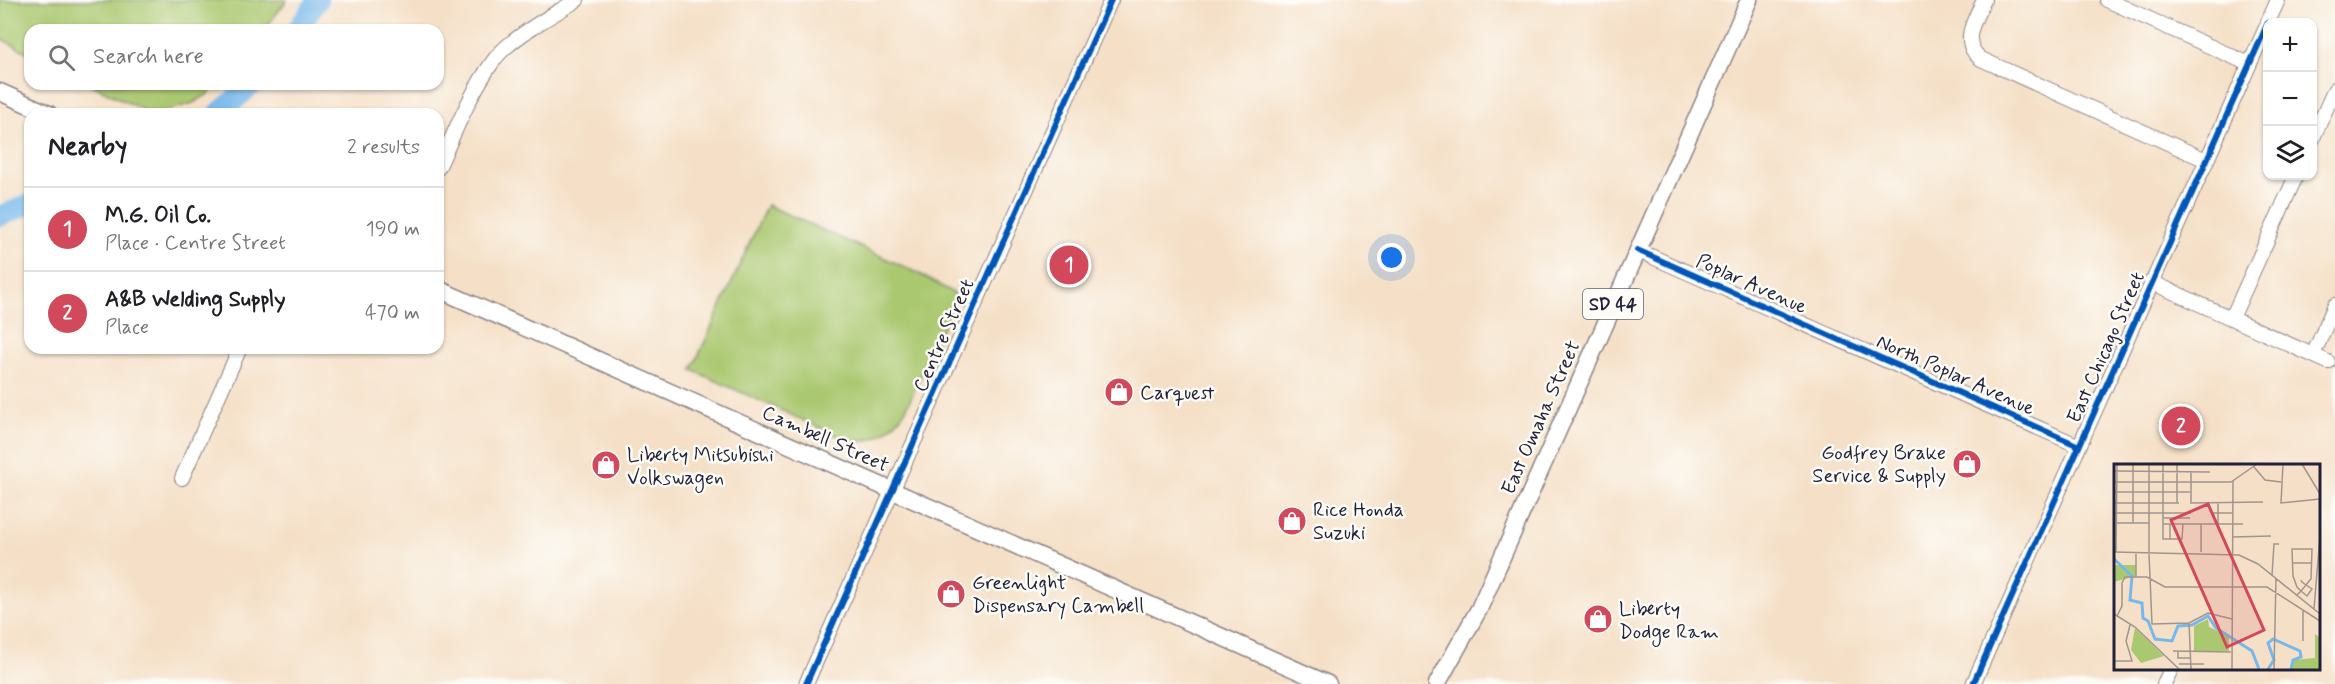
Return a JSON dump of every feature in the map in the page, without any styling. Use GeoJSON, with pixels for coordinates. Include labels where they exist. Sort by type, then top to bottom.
{"type":"FeatureCollection","features":[{"type":"Feature","properties":{"kind":"main road","name":"East Omaha Street"},"geometry":{"type":"LineString","coordinates":[[1437,684],[1479,609],[1749,0]]}},
{"type":"Feature","properties":{"kind":"main road"},"geometry":{"type":"LineString","coordinates":[[0,92],[36,108]]}},
{"type":"Feature","properties":{"kind":"main road","name":"Cambell Street"},"geometry":{"type":"LineString","coordinates":[[444,293],[1328,684]]}},
{"type":"Feature","properties":{"kind":"street"},"geometry":{"type":"LineString","coordinates":[[444,156],[473,96],[495,59],[528,30],[577,0]]}},
{"type":"Feature","properties":{"kind":"street","name":"Centre Street"},"geometry":{"type":"LineString","coordinates":[[806,684],[1111,0]]}},
{"type":"Feature","properties":{"kind":"street"},"geometry":{"type":"LineString","coordinates":[[1984,0],[1970,36],[1971,49],[1981,59],[2206,160]]}},
{"type":"Feature","properties":{"kind":"street"},"geometry":{"type":"LineString","coordinates":[[2107,0],[2249,64]]}},
{"type":"Feature","properties":{"kind":"street","name":"East Chicago Street"},"geometry":{"type":"LineString","coordinates":[[2270,18],[2278,0]]}},
{"type":"Feature","properties":{"kind":"street","name":"East Chicago Street"},"geometry":{"type":"LineString","coordinates":[[1973,684],[2263,34]]}},
{"type":"Feature","properties":{"kind":"street"},"geometry":{"type":"LineString","coordinates":[[2317,131],[2335,89]]}},
{"type":"Feature","properties":{"kind":"street"},"geometry":{"type":"LineString","coordinates":[[2232,318],[2294,180]]}},
{"type":"Feature","properties":{"kind":"street","name":"Poplar Avenue"},"geometry":{"type":"LineString","coordinates":[[1637,250],[1854,346]]}},
{"type":"Feature","properties":{"kind":"street"},"geometry":{"type":"LineString","coordinates":[[2151,282],[2328,362]]}},
{"type":"Feature","properties":{"kind":"street"},"geometry":{"type":"LineString","coordinates":[[2313,355],[2335,305]]}},
{"type":"Feature","properties":{"kind":"street","name":"North Poplar Avenue"},"geometry":{"type":"LineString","coordinates":[[1854,346],[2079,446]]}},
{"type":"Feature","properties":{"kind":"street"},"geometry":{"type":"LineString","coordinates":[[182,478],[237,354]]}},
{"type":"Feature","properties":{"kind":"street"},"geometry":{"type":"LineString","coordinates":[[2164,684],[2171,669]]}},
{"type":"Feature","properties":{"kind":"green space"},"geometry":{"type":"Polygon","coordinates":[[[0,0],[287,0],[269,24],[24,24],[24,51],[0,38],[0,0]]]}},
{"type":"Feature","properties":{"kind":"green space"},"geometry":{"type":"Polygon","coordinates":[[[102,90],[212,90],[193,103],[176,108],[139,108],[102,90]]]}},
{"type":"Feature","properties":{"kind":"green space"},"geometry":{"type":"Polygon","coordinates":[[[767,205],[918,273],[957,295],[906,409],[896,423],[876,437],[851,442],[692,370],[767,205]]]}},
{"type":"Feature","properties":{"kind":"waterway"},"geometry":{"type":"LineString","coordinates":[[301,24],[318,0]]}},
{"type":"Feature","properties":{"kind":"waterway"},"geometry":{"type":"LineString","coordinates":[[225,108],[246,90]]}},
{"type":"Feature","properties":{"kind":"waterway"},"geometry":{"type":"LineString","coordinates":[[0,216],[24,206]]}},
{"type":"Feature","properties":{"kind":"cycle path"},"geometry":{"type":"LineString","coordinates":[[806,684],[1111,0]]}},
{"type":"Feature","properties":{"kind":"cycle path"},"geometry":{"type":"LineString","coordinates":[[1973,684],[2263,34]]}},
{"type":"Feature","properties":{"kind":"cycle path"},"geometry":{"type":"LineString","coordinates":[[1637,250],[2079,446]]}},
{"type":"Feature","properties":{"kind":"place","name":"M.G. Oil Co."},"geometry":{"type":"Point","coordinates":[1069,265]}},
{"type":"Feature","properties":{"kind":"place","name":"Carquest"},"geometry":{"type":"Point","coordinates":[1119,392]}},
{"type":"Feature","properties":{"kind":"place","name":"A&B Welding Supply"},"geometry":{"type":"Point","coordinates":[2181,426]}},
{"type":"Feature","properties":{"kind":"place","name":"Godfrey Brake Service & Supply"},"geometry":{"type":"Point","coordinates":[1967,464]}},
{"type":"Feature","properties":{"kind":"place","name":"Liberty Mitsubishi Volkswagen"},"geometry":{"type":"Point","coordinates":[606,465]}},
{"type":"Feature","properties":{"kind":"place","name":"Rice Honda Suzuki"},"geometry":{"type":"Point","coordinates":[1292,521]}},
{"type":"Feature","properties":{"kind":"place","name":"Greenlight Dispensary Cambell"},"geometry":{"type":"Point","coordinates":[951,594]}},
{"type":"Feature","properties":{"kind":"place","name":"Liberty Dodge Ram"},"geometry":{"type":"Point","coordinates":[1598,619]}}]}
